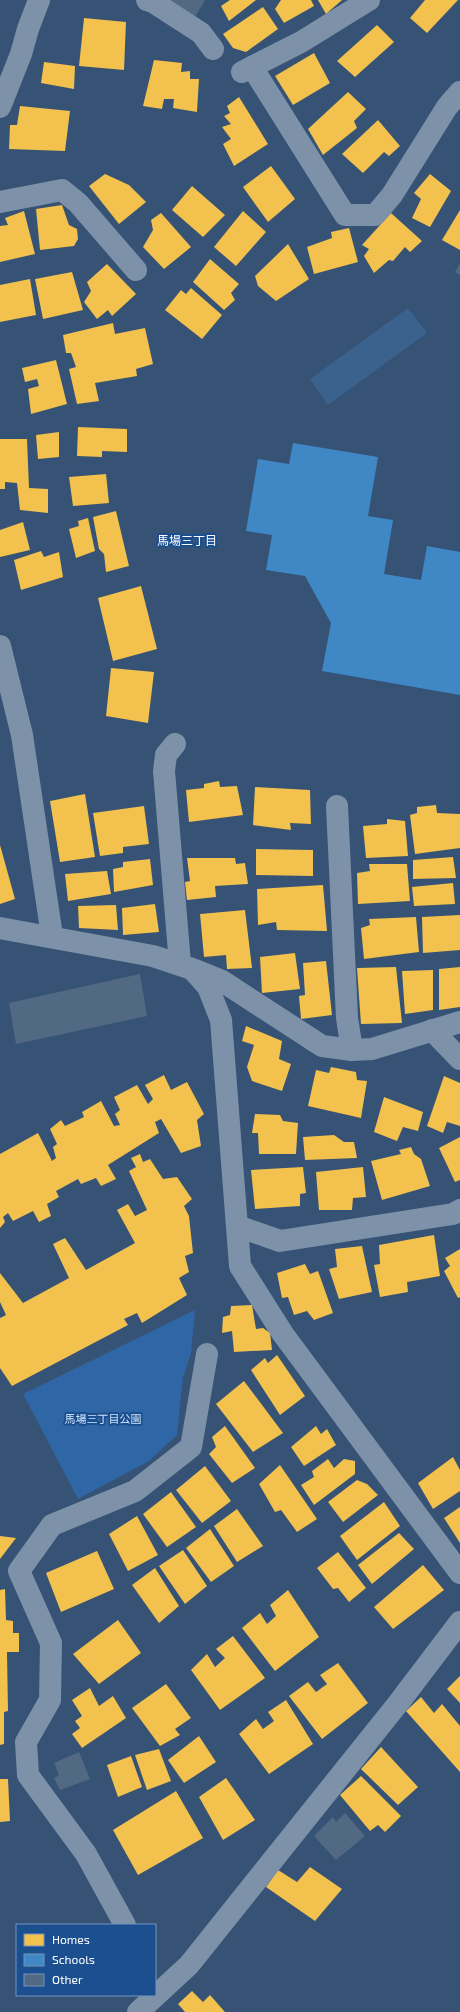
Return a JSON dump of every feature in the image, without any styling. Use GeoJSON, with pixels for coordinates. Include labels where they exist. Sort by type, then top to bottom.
{"type":"FeatureCollection","features":[{"type":"Feature","properties":{"kind":"street"},"geometry":{"type":"LineString","coordinates":[[0,107],[21,54],[28,29],[39,0]]}},
{"type":"Feature","properties":{"kind":"street"},"geometry":{"type":"LineString","coordinates":[[147,0],[153,2],[201,34],[213,49]]}},
{"type":"Feature","properties":{"kind":"street"},"geometry":{"type":"LineString","coordinates":[[369,0],[302,42],[247,70],[345,215],[375,215],[392,196],[447,107],[460,92]]}},
{"type":"Feature","properties":{"kind":"street"},"geometry":{"type":"LineString","coordinates":[[0,202],[62,190],[78,203],[136,270]]}},
{"type":"Feature","properties":{"kind":"street"},"geometry":{"type":"LineString","coordinates":[[0,646],[22,735],[52,936]]}},
{"type":"Feature","properties":{"kind":"street"},"geometry":{"type":"LineString","coordinates":[[175,744],[166,755],[164,771],[186,967],[208,987],[221,1020],[240,1266],[283,1334],[460,1573]]}},
{"type":"Feature","properties":{"kind":"street"},"geometry":{"type":"LineString","coordinates":[[337,806],[347,1018],[352,1050]]}},
{"type":"Feature","properties":{"kind":"street"},"geometry":{"type":"LineString","coordinates":[[0,928],[52,936],[94,946],[153,956],[186,967],[222,981],[322,1046],[352,1050],[372,1049],[460,1022]]}},
{"type":"Feature","properties":{"kind":"street"},"geometry":{"type":"LineString","coordinates":[[432,1030],[460,1059]]}},
{"type":"Feature","properties":{"kind":"street"},"geometry":{"type":"LineString","coordinates":[[237,1226],[280,1241],[453,1214],[460,1210]]}},
{"type":"Feature","properties":{"kind":"street"},"geometry":{"type":"LineString","coordinates":[[124,1924],[86,1854],[28,1775],[26,1742],[50,1700],[51,1643],[18,1571],[52,1525],[135,1491],[191,1447],[207,1354]]}},
{"type":"Feature","properties":{"kind":"street"},"geometry":{"type":"LineString","coordinates":[[158,1985],[190,1965],[400,1701],[460,1622]]}},
{"type":"Feature","properties":{"kind":"street"},"geometry":{"type":"LineString","coordinates":[[138,2012],[150,1996]]}},
{"type":"Feature","properties":{"kind":"green space","name":"馬場三丁目公園"},"geometry":{"type":"Polygon","coordinates":[[[195,1310],[191,1353],[183,1377],[177,1435],[149,1461],[78,1499],[23,1394],[195,1310]]]}},
{"type":"Feature","properties":{"kind":"shaded area"},"geometry":{"type":"Polygon","coordinates":[[[408,308],[427,333],[328,405],[310,379],[408,308]]]}},
{"type":"Feature","properties":{"kind":"building: Homes"},"geometry":{"type":"Polygon","coordinates":[[[230,0],[256,0],[229,21],[221,6],[230,0]]]}},
{"type":"Feature","properties":{"kind":"building: Homes"},"geometry":{"type":"Polygon","coordinates":[[[281,0],[311,0],[314,6],[284,23],[275,9],[281,0]]]}},
{"type":"Feature","properties":{"kind":"building: Homes"},"geometry":{"type":"Polygon","coordinates":[[[318,0],[342,0],[326,14],[318,0]]]}},
{"type":"Feature","properties":{"kind":"building: Homes"},"geometry":{"type":"Polygon","coordinates":[[[425,0],[458,0],[427,33],[410,18],[425,0]]]}},
{"type":"Feature","properties":{"kind":"building: Homes"},"geometry":{"type":"Polygon","coordinates":[[[263,7],[278,29],[246,52],[233,48],[223,34],[263,7]]]}},
{"type":"Feature","properties":{"kind":"building: Homes"},"geometry":{"type":"Polygon","coordinates":[[[84,18],[126,22],[124,70],[79,66],[84,18]]]}},
{"type":"Feature","properties":{"kind":"building: Homes"},"geometry":{"type":"Polygon","coordinates":[[[377,25],[394,42],[355,77],[337,61],[377,25]]]}},
{"type":"Feature","properties":{"kind":"building: Homes"},"geometry":{"type":"Polygon","coordinates":[[[314,53],[330,83],[293,105],[275,76],[314,53]]]}},
{"type":"Feature","properties":{"kind":"building: Homes"},"geometry":{"type":"Polygon","coordinates":[[[154,60],[182,63],[181,72],[190,71],[190,79],[199,79],[197,112],[173,108],[174,99],[164,99],[162,109],[143,106],[154,60]]]}},
{"type":"Feature","properties":{"kind":"building: Homes"},"geometry":{"type":"Polygon","coordinates":[[[44,62],[75,66],[74,89],[41,83],[44,62]]]}},
{"type":"Feature","properties":{"kind":"building: Homes"},"geometry":{"type":"Polygon","coordinates":[[[348,92],[366,109],[354,121],[357,128],[323,155],[308,129],[348,92]]]}},
{"type":"Feature","properties":{"kind":"building: Homes"},"geometry":{"type":"Polygon","coordinates":[[[239,97],[268,144],[234,166],[223,144],[231,139],[222,127],[231,124],[224,116],[230,113],[227,106],[239,97]]]}},
{"type":"Feature","properties":{"kind":"building: Homes"},"geometry":{"type":"Polygon","coordinates":[[[20,106],[70,111],[65,151],[9,149],[10,125],[17,125],[20,106]]]}},
{"type":"Feature","properties":{"kind":"building: Homes"},"geometry":{"type":"Polygon","coordinates":[[[378,120],[400,146],[389,156],[384,152],[363,173],[342,154],[378,120]]]}},
{"type":"Feature","properties":{"kind":"building: Homes"},"geometry":{"type":"Polygon","coordinates":[[[271,166],[295,199],[268,222],[243,187],[271,166]]]}},
{"type":"Feature","properties":{"kind":"building: Homes"},"geometry":{"type":"Polygon","coordinates":[[[105,174],[129,185],[146,202],[119,224],[89,186],[105,174]]]}},
{"type":"Feature","properties":{"kind":"building: Homes"},"geometry":{"type":"Polygon","coordinates":[[[430,174],[451,191],[430,227],[412,218],[421,199],[414,193],[430,174]]]}},
{"type":"Feature","properties":{"kind":"building: Homes"},"geometry":{"type":"Polygon","coordinates":[[[192,186],[225,215],[203,237],[172,210],[192,186]]]}},
{"type":"Feature","properties":{"kind":"building: Homes"},"geometry":{"type":"Polygon","coordinates":[[[62,205],[69,225],[77,229],[78,239],[74,246],[40,250],[36,209],[62,205]]]}},
{"type":"Feature","properties":{"kind":"building: Homes"},"geometry":{"type":"Polygon","coordinates":[[[460,210],[460,250],[442,240],[460,210]]]}},
{"type":"Feature","properties":{"kind":"building: Homes"},"geometry":{"type":"Polygon","coordinates":[[[24,211],[35,254],[0,262],[0,226],[8,225],[5,218],[24,211]]]}},
{"type":"Feature","properties":{"kind":"building: Homes"},"geometry":{"type":"Polygon","coordinates":[[[243,211],[266,232],[236,266],[214,247],[243,211]]]}},
{"type":"Feature","properties":{"kind":"building: Homes"},"geometry":{"type":"Polygon","coordinates":[[[161,213],[191,247],[164,269],[143,247],[153,230],[151,220],[161,213]]]}},
{"type":"Feature","properties":{"kind":"building: Homes"},"geometry":{"type":"Polygon","coordinates":[[[391,213],[422,241],[410,252],[405,247],[393,261],[389,260],[374,273],[364,256],[369,249],[362,245],[391,213]]]}},
{"type":"Feature","properties":{"kind":"building: Homes"},"geometry":{"type":"Polygon","coordinates":[[[349,228],[358,262],[314,274],[307,247],[332,238],[331,232],[349,228]]]}},
{"type":"Feature","properties":{"kind":"building: Homes"},"geometry":{"type":"Polygon","coordinates":[[[288,244],[309,279],[276,301],[258,286],[255,276],[288,244]]]}},
{"type":"Feature","properties":{"kind":"building: Homes"},"geometry":{"type":"Polygon","coordinates":[[[210,259],[239,284],[231,293],[235,300],[224,310],[193,282],[210,259]]]}},
{"type":"Feature","properties":{"kind":"building: Homes"},"geometry":{"type":"Polygon","coordinates":[[[107,264],[136,294],[112,316],[108,310],[97,319],[84,302],[91,291],[87,282],[107,264]]]}},
{"type":"Feature","properties":{"kind":"building: Homes"},"geometry":{"type":"Polygon","coordinates":[[[72,272],[83,310],[43,319],[35,279],[72,272]]]}},
{"type":"Feature","properties":{"kind":"building: Homes"},"geometry":{"type":"Polygon","coordinates":[[[30,279],[36,315],[0,322],[0,285],[30,279]]]}},
{"type":"Feature","properties":{"kind":"building: Homes"},"geometry":{"type":"Polygon","coordinates":[[[191,288],[222,315],[202,339],[165,310],[181,290],[186,294],[191,288]]]}},
{"type":"Feature","properties":{"kind":"building: Homes"},"geometry":{"type":"Polygon","coordinates":[[[113,323],[115,334],[145,328],[153,364],[136,369],[137,376],[95,383],[99,401],[77,404],[69,369],[76,367],[71,353],[66,353],[63,335],[113,323]]]}},
{"type":"Feature","properties":{"kind":"building: Homes"},"geometry":{"type":"Polygon","coordinates":[[[56,360],[67,404],[31,414],[28,389],[39,386],[37,379],[25,382],[22,368],[56,360]]]}},
{"type":"Feature","properties":{"kind":"building: Homes"},"geometry":{"type":"Polygon","coordinates":[[[78,427],[127,429],[127,452],[102,451],[102,457],[77,456],[78,427]]]}},
{"type":"Feature","properties":{"kind":"building: Homes"},"geometry":{"type":"Polygon","coordinates":[[[59,432],[59,457],[38,459],[36,435],[59,432]]]}},
{"type":"Feature","properties":{"kind":"building: Homes"},"geometry":{"type":"Polygon","coordinates":[[[0,439],[27,439],[29,488],[48,489],[48,513],[20,510],[17,483],[5,482],[5,489],[0,489],[0,439]]]}},
{"type":"Feature","properties":{"kind":"building: Homes"},"geometry":{"type":"Polygon","coordinates":[[[106,474],[109,503],[73,506],[69,477],[106,474]]]}},
{"type":"Feature","properties":{"kind":"building: Homes"},"geometry":{"type":"Polygon","coordinates":[[[116,511],[129,566],[106,572],[104,554],[99,549],[93,517],[116,511]]]}},
{"type":"Feature","properties":{"kind":"building: Homes"},"geometry":{"type":"Polygon","coordinates":[[[88,518],[95,551],[76,558],[69,529],[79,526],[78,521],[88,518]]]}},
{"type":"Feature","properties":{"kind":"building: Homes"},"geometry":{"type":"Polygon","coordinates":[[[23,522],[30,550],[0,557],[0,530],[23,522]]]}},
{"type":"Feature","properties":{"kind":"building: Homes"},"geometry":{"type":"Polygon","coordinates":[[[41,551],[44,557],[59,552],[63,577],[21,590],[14,560],[41,551]]]}},
{"type":"Feature","properties":{"kind":"building: Homes"},"geometry":{"type":"Polygon","coordinates":[[[141,586],[157,649],[113,661],[98,598],[141,586]]]}},
{"type":"Feature","properties":{"kind":"building: Homes"},"geometry":{"type":"Polygon","coordinates":[[[111,668],[154,672],[148,723],[106,716],[111,668]]]}},
{"type":"Feature","properties":{"kind":"building: Homes"},"geometry":{"type":"Polygon","coordinates":[[[219,781],[220,787],[237,786],[243,815],[189,822],[186,790],[204,788],[204,784],[219,781]]]}},
{"type":"Feature","properties":{"kind":"building: Homes"},"geometry":{"type":"Polygon","coordinates":[[[255,787],[310,790],[311,824],[290,823],[291,830],[253,825],[255,787]]]}},
{"type":"Feature","properties":{"kind":"building: Homes"},"geometry":{"type":"Polygon","coordinates":[[[85,794],[95,857],[60,862],[50,801],[85,794]]]}},
{"type":"Feature","properties":{"kind":"building: Homes"},"geometry":{"type":"Polygon","coordinates":[[[436,805],[437,813],[460,814],[460,848],[415,854],[410,815],[417,813],[417,807],[436,805]]]}},
{"type":"Feature","properties":{"kind":"building: Homes"},"geometry":{"type":"Polygon","coordinates":[[[144,806],[149,844],[123,847],[123,853],[100,856],[93,813],[144,806]]]}},
{"type":"Feature","properties":{"kind":"building: Homes"},"geometry":{"type":"Polygon","coordinates":[[[387,819],[405,821],[408,856],[366,858],[363,826],[387,824],[387,819]]]}},
{"type":"Feature","properties":{"kind":"building: Homes"},"geometry":{"type":"Polygon","coordinates":[[[0,845],[15,899],[0,904],[0,845]]]}},
{"type":"Feature","properties":{"kind":"building: Homes"},"geometry":{"type":"Polygon","coordinates":[[[256,849],[313,850],[313,876],[256,875],[256,849]]]}},
{"type":"Feature","properties":{"kind":"building: Homes"},"geometry":{"type":"Polygon","coordinates":[[[453,857],[456,878],[413,879],[413,860],[453,857]]]}},
{"type":"Feature","properties":{"kind":"building: Homes"},"geometry":{"type":"Polygon","coordinates":[[[187,858],[235,858],[236,864],[245,863],[248,884],[215,886],[216,897],[187,900],[185,882],[190,881],[187,858]]]}},
{"type":"Feature","properties":{"kind":"building: Homes"},"geometry":{"type":"Polygon","coordinates":[[[150,859],[153,885],[114,892],[113,869],[123,867],[123,862],[150,859]]]}},
{"type":"Feature","properties":{"kind":"building: Homes"},"geometry":{"type":"Polygon","coordinates":[[[369,864],[407,864],[410,901],[358,904],[357,873],[370,871],[369,864]]]}},
{"type":"Feature","properties":{"kind":"building: Homes"},"geometry":{"type":"Polygon","coordinates":[[[107,871],[111,894],[68,901],[65,874],[107,871]]]}},
{"type":"Feature","properties":{"kind":"building: Homes"},"geometry":{"type":"Polygon","coordinates":[[[453,883],[455,904],[414,906],[412,887],[453,883]]]}},
{"type":"Feature","properties":{"kind":"building: Homes"},"geometry":{"type":"Polygon","coordinates":[[[323,885],[327,931],[277,930],[276,922],[258,925],[257,889],[323,885]]]}},
{"type":"Feature","properties":{"kind":"building: Homes"},"geometry":{"type":"Polygon","coordinates":[[[155,904],[159,932],[123,935],[122,908],[155,904]]]}},
{"type":"Feature","properties":{"kind":"building: Homes"},"geometry":{"type":"Polygon","coordinates":[[[116,905],[118,930],[79,928],[78,906],[116,905]]]}},
{"type":"Feature","properties":{"kind":"building: Homes"},"geometry":{"type":"Polygon","coordinates":[[[245,910],[252,968],[227,969],[226,955],[204,957],[200,914],[245,910]]]}},
{"type":"Feature","properties":{"kind":"building: Homes"},"geometry":{"type":"Polygon","coordinates":[[[460,915],[460,950],[423,953],[422,917],[460,915]]]}},
{"type":"Feature","properties":{"kind":"building: Homes"},"geometry":{"type":"Polygon","coordinates":[[[416,917],[419,952],[364,959],[361,928],[370,925],[369,919],[416,917]]]}},
{"type":"Feature","properties":{"kind":"building: Homes"},"geometry":{"type":"Polygon","coordinates":[[[295,953],[300,989],[262,993],[260,957],[295,953]]]}},
{"type":"Feature","properties":{"kind":"building: Homes"},"geometry":{"type":"Polygon","coordinates":[[[326,961],[332,1015],[301,1019],[299,996],[305,995],[303,963],[326,961]]]}},
{"type":"Feature","properties":{"kind":"building: Homes"},"geometry":{"type":"Polygon","coordinates":[[[396,967],[402,1023],[361,1024],[357,968],[396,967]]]}},
{"type":"Feature","properties":{"kind":"building: Homes"},"geometry":{"type":"Polygon","coordinates":[[[460,967],[460,1007],[439,1010],[439,969],[460,967]]]}},
{"type":"Feature","properties":{"kind":"building: Homes"},"geometry":{"type":"Polygon","coordinates":[[[433,970],[433,1010],[405,1014],[402,971],[433,970]]]}},
{"type":"Feature","properties":{"kind":"building: Homes"},"geometry":{"type":"Polygon","coordinates":[[[246,1026],[282,1041],[279,1059],[291,1064],[282,1091],[252,1081],[247,1067],[254,1045],[242,1041],[246,1026]]]}},
{"type":"Feature","properties":{"kind":"building: Homes"},"geometry":{"type":"Polygon","coordinates":[[[331,1067],[356,1072],[357,1080],[367,1081],[361,1118],[308,1106],[316,1070],[329,1073],[331,1067]]]}},
{"type":"Feature","properties":{"kind":"building: Homes"},"geometry":{"type":"Polygon","coordinates":[[[164,1075],[171,1090],[187,1082],[204,1114],[197,1120],[201,1146],[181,1153],[161,1119],[155,1122],[159,1133],[108,1165],[116,1179],[101,1186],[96,1178],[81,1184],[78,1179],[56,1191],[59,1197],[47,1204],[51,1216],[39,1222],[33,1211],[13,1221],[8,1213],[3,1217],[5,1222],[0,1228],[0,1154],[38,1133],[52,1161],[56,1158],[53,1147],[57,1144],[50,1129],[61,1120],[65,1126],[84,1117],[82,1112],[101,1101],[114,1126],[120,1125],[115,1114],[120,1110],[114,1097],[137,1085],[148,1104],[153,1099],[145,1085],[164,1075]]]}},
{"type":"Feature","properties":{"kind":"building: Homes"},"geometry":{"type":"Polygon","coordinates":[[[444,1076],[460,1083],[460,1126],[447,1122],[443,1133],[427,1126],[444,1076]]]}},
{"type":"Feature","properties":{"kind":"building: Homes"},"geometry":{"type":"Polygon","coordinates":[[[384,1097],[423,1112],[418,1131],[403,1127],[397,1141],[374,1132],[384,1097]]]}},
{"type":"Feature","properties":{"kind":"building: Homes"},"geometry":{"type":"Polygon","coordinates":[[[255,1114],[280,1115],[283,1121],[298,1123],[296,1154],[259,1154],[258,1133],[252,1133],[255,1114]]]}},
{"type":"Feature","properties":{"kind":"building: Homes"},"geometry":{"type":"Polygon","coordinates":[[[334,1135],[344,1142],[354,1142],[357,1158],[305,1160],[303,1137],[334,1135]]]}},
{"type":"Feature","properties":{"kind":"building: Homes"},"geometry":{"type":"Polygon","coordinates":[[[460,1137],[460,1180],[455,1182],[439,1148],[460,1137]]]}},
{"type":"Feature","properties":{"kind":"building: Homes"},"geometry":{"type":"Polygon","coordinates":[[[411,1147],[414,1154],[421,1159],[430,1186],[382,1200],[371,1161],[401,1154],[399,1150],[411,1147]]]}},
{"type":"Feature","properties":{"kind":"building: Homes"},"geometry":{"type":"Polygon","coordinates":[[[140,1154],[143,1162],[150,1159],[163,1179],[177,1177],[192,1199],[184,1206],[189,1216],[193,1253],[185,1256],[189,1272],[179,1278],[187,1295],[142,1323],[137,1313],[124,1319],[128,1325],[12,1386],[0,1368],[0,1318],[6,1315],[0,1302],[0,1273],[23,1303],[69,1278],[53,1244],[65,1238],[86,1270],[135,1243],[117,1210],[128,1204],[135,1216],[147,1210],[129,1171],[136,1167],[131,1158],[140,1154]]]}},
{"type":"Feature","properties":{"kind":"building: Homes"},"geometry":{"type":"Polygon","coordinates":[[[303,1167],[306,1193],[300,1194],[300,1206],[255,1209],[251,1170],[303,1167]]]}},
{"type":"Feature","properties":{"kind":"building: Homes"},"geometry":{"type":"Polygon","coordinates":[[[363,1167],[366,1197],[353,1198],[352,1210],[319,1210],[316,1172],[363,1167]]]}},
{"type":"Feature","properties":{"kind":"building: Homes"},"geometry":{"type":"Polygon","coordinates":[[[434,1235],[440,1276],[407,1282],[408,1292],[380,1297],[374,1265],[380,1264],[379,1245],[434,1235]]]}},
{"type":"Feature","properties":{"kind":"building: Homes"},"geometry":{"type":"Polygon","coordinates":[[[362,1246],[372,1292],[339,1299],[329,1269],[337,1267],[335,1249],[362,1246]]]}},
{"type":"Feature","properties":{"kind":"building: Homes"},"geometry":{"type":"Polygon","coordinates":[[[460,1249],[460,1297],[458,1298],[444,1271],[450,1266],[445,1258],[460,1249]]]}},
{"type":"Feature","properties":{"kind":"building: Homes"},"geometry":{"type":"Polygon","coordinates":[[[305,1264],[310,1274],[318,1271],[333,1313],[314,1320],[307,1311],[294,1315],[288,1297],[282,1298],[277,1273],[305,1264]]]}},
{"type":"Feature","properties":{"kind":"building: Homes"},"geometry":{"type":"Polygon","coordinates":[[[252,1305],[256,1329],[263,1328],[270,1333],[272,1350],[234,1352],[232,1331],[222,1333],[223,1317],[230,1315],[231,1306],[252,1305]]]}},
{"type":"Feature","properties":{"kind":"building: Homes"},"geometry":{"type":"Polygon","coordinates":[[[277,1355],[305,1396],[280,1415],[251,1370],[265,1358],[268,1363],[277,1355]]]}},
{"type":"Feature","properties":{"kind":"building: Homes"},"geometry":{"type":"Polygon","coordinates":[[[244,1381],[283,1433],[253,1452],[216,1404],[244,1381]]]}},
{"type":"Feature","properties":{"kind":"building: Homes"},"geometry":{"type":"Polygon","coordinates":[[[225,1426],[255,1468],[232,1483],[209,1454],[216,1447],[212,1437],[225,1426]]]}},
{"type":"Feature","properties":{"kind":"building: Homes"},"geometry":{"type":"Polygon","coordinates":[[[316,1426],[321,1434],[327,1429],[336,1445],[304,1466],[291,1447],[316,1426]]]}},
{"type":"Feature","properties":{"kind":"building: Homes"},"geometry":{"type":"Polygon","coordinates":[[[453,1457],[460,1470],[460,1491],[433,1509],[418,1483],[453,1457]]]}},
{"type":"Feature","properties":{"kind":"building: Homes"},"geometry":{"type":"Polygon","coordinates":[[[328,1459],[334,1468],[344,1459],[355,1461],[355,1474],[314,1505],[301,1485],[314,1477],[312,1471],[328,1459]]]}},
{"type":"Feature","properties":{"kind":"building: Homes"},"geometry":{"type":"Polygon","coordinates":[[[280,1465],[317,1519],[297,1532],[281,1510],[275,1512],[259,1484],[280,1465]]]}},
{"type":"Feature","properties":{"kind":"building: Homes"},"geometry":{"type":"Polygon","coordinates":[[[205,1466],[231,1501],[202,1523],[176,1490],[205,1466]]]}},
{"type":"Feature","properties":{"kind":"building: Homes"},"geometry":{"type":"Polygon","coordinates":[[[357,1480],[367,1484],[378,1495],[343,1522],[328,1502],[357,1480]]]}},
{"type":"Feature","properties":{"kind":"building: Homes"},"geometry":{"type":"Polygon","coordinates":[[[171,1492],[196,1527],[167,1547],[143,1514],[171,1492]]]}},
{"type":"Feature","properties":{"kind":"building: Homes"},"geometry":{"type":"Polygon","coordinates":[[[384,1502],[400,1526],[357,1560],[340,1536],[384,1502]]]}},
{"type":"Feature","properties":{"kind":"building: Homes"},"geometry":{"type":"Polygon","coordinates":[[[460,1507],[460,1543],[444,1518],[460,1507]]]}},
{"type":"Feature","properties":{"kind":"building: Homes"},"geometry":{"type":"Polygon","coordinates":[[[237,1509],[263,1546],[237,1562],[214,1526],[237,1509]]]}},
{"type":"Feature","properties":{"kind":"building: Homes"},"geometry":{"type":"Polygon","coordinates":[[[137,1516],[158,1555],[128,1571],[109,1534],[137,1516]]]}},
{"type":"Feature","properties":{"kind":"building: Homes"},"geometry":{"type":"Polygon","coordinates":[[[210,1529],[234,1566],[211,1582],[186,1548],[210,1529]]]}},
{"type":"Feature","properties":{"kind":"building: Homes"},"geometry":{"type":"Polygon","coordinates":[[[399,1533],[414,1549],[372,1584],[358,1565],[399,1533]]]}},
{"type":"Feature","properties":{"kind":"building: Homes"},"geometry":{"type":"Polygon","coordinates":[[[0,1536],[16,1538],[0,1559],[0,1536]]]}},
{"type":"Feature","properties":{"kind":"building: Homes"},"geometry":{"type":"Polygon","coordinates":[[[183,1550],[207,1586],[185,1604],[159,1566],[183,1550]]]}},
{"type":"Feature","properties":{"kind":"building: Homes"},"geometry":{"type":"Polygon","coordinates":[[[97,1551],[114,1589],[61,1612],[46,1573],[97,1551]]]}},
{"type":"Feature","properties":{"kind":"building: Homes"},"geometry":{"type":"Polygon","coordinates":[[[338,1552],[366,1588],[349,1602],[338,1588],[333,1589],[317,1568],[338,1552]]]}},
{"type":"Feature","properties":{"kind":"building: Homes"},"geometry":{"type":"Polygon","coordinates":[[[423,1565],[444,1590],[393,1629],[374,1607],[423,1565]]]}},
{"type":"Feature","properties":{"kind":"building: Homes"},"geometry":{"type":"Polygon","coordinates":[[[155,1568],[179,1606],[159,1623],[132,1585],[155,1568]]]}},
{"type":"Feature","properties":{"kind":"building: Homes"},"geometry":{"type":"Polygon","coordinates":[[[5,1589],[6,1620],[13,1621],[13,1633],[19,1633],[19,1652],[7,1652],[8,1711],[4,1712],[4,1744],[0,1745],[0,1590],[5,1589]]]}},
{"type":"Feature","properties":{"kind":"building: Homes"},"geometry":{"type":"Polygon","coordinates":[[[288,1590],[319,1637],[275,1671],[242,1628],[260,1613],[267,1624],[276,1616],[270,1605],[288,1590]]]}},
{"type":"Feature","properties":{"kind":"building: Homes"},"geometry":{"type":"Polygon","coordinates":[[[118,1620],[141,1653],[99,1684],[73,1654],[118,1620]]]}},
{"type":"Feature","properties":{"kind":"building: Homes"},"geometry":{"type":"Polygon","coordinates":[[[233,1636],[265,1678],[220,1710],[191,1670],[207,1654],[215,1667],[225,1658],[216,1649],[233,1636]]]}},
{"type":"Feature","properties":{"kind":"building: Homes"},"geometry":{"type":"Polygon","coordinates":[[[338,1663],[368,1703],[322,1739],[289,1696],[308,1682],[316,1692],[327,1684],[320,1675],[338,1663]]]}},
{"type":"Feature","properties":{"kind":"building: Homes"},"geometry":{"type":"Polygon","coordinates":[[[460,1676],[460,1703],[447,1689],[460,1676]]]}},
{"type":"Feature","properties":{"kind":"building: Homes"},"geometry":{"type":"Polygon","coordinates":[[[166,1684],[191,1718],[175,1729],[180,1735],[160,1746],[132,1708],[166,1684]]]}},
{"type":"Feature","properties":{"kind":"building: Homes"},"geometry":{"type":"Polygon","coordinates":[[[90,1688],[99,1706],[113,1696],[126,1718],[82,1748],[72,1734],[80,1728],[75,1721],[82,1716],[72,1700],[90,1688]]]}},
{"type":"Feature","properties":{"kind":"building: Homes"},"geometry":{"type":"Polygon","coordinates":[[[421,1697],[434,1713],[442,1704],[460,1726],[460,1772],[406,1711],[421,1697]]]}},
{"type":"Feature","properties":{"kind":"building: Homes"},"geometry":{"type":"Polygon","coordinates":[[[286,1700],[313,1744],[269,1774],[239,1734],[256,1719],[263,1729],[274,1721],[268,1712],[286,1700]]]}},
{"type":"Feature","properties":{"kind":"building: Homes"},"geometry":{"type":"Polygon","coordinates":[[[199,1736],[216,1762],[184,1783],[168,1760],[199,1736]]]}},
{"type":"Feature","properties":{"kind":"building: Homes"},"geometry":{"type":"Polygon","coordinates":[[[381,1747],[418,1787],[398,1805],[361,1769],[381,1747]]]}},
{"type":"Feature","properties":{"kind":"building: Homes"},"geometry":{"type":"Polygon","coordinates":[[[159,1749],[171,1781],[147,1790],[135,1755],[159,1749]]]}},
{"type":"Feature","properties":{"kind":"building: Homes"},"geometry":{"type":"Polygon","coordinates":[[[131,1756],[142,1787],[118,1797],[107,1765],[131,1756]]]}},
{"type":"Feature","properties":{"kind":"building: Homes"},"geometry":{"type":"Polygon","coordinates":[[[361,1776],[401,1816],[385,1832],[378,1825],[370,1831],[340,1795],[361,1776]]]}},
{"type":"Feature","properties":{"kind":"building: Homes"},"geometry":{"type":"Polygon","coordinates":[[[226,1778],[255,1820],[223,1840],[199,1797],[226,1778]]]}},
{"type":"Feature","properties":{"kind":"building: Homes"},"geometry":{"type":"Polygon","coordinates":[[[0,1779],[8,1779],[10,1821],[0,1822],[0,1779]]]}},
{"type":"Feature","properties":{"kind":"building: Homes"},"geometry":{"type":"Polygon","coordinates":[[[176,1791],[203,1838],[138,1875],[113,1830],[176,1791]]]}},
{"type":"Feature","properties":{"kind":"building: Homes"},"geometry":{"type":"Polygon","coordinates":[[[310,1867],[342,1889],[315,1921],[266,1887],[278,1870],[297,1882],[310,1867]]]}},
{"type":"Feature","properties":{"kind":"building: Homes"},"geometry":{"type":"Polygon","coordinates":[[[192,1991],[203,2002],[210,1995],[225,2012],[185,2012],[178,2004],[192,1991]]]}},
{"type":"Feature","properties":{"kind":"building: Schools"},"geometry":{"type":"Polygon","coordinates":[[[293,443],[378,457],[368,516],[393,520],[384,574],[421,580],[427,546],[460,552],[460,695],[322,671],[331,623],[305,576],[266,570],[272,535],[246,531],[258,459],[289,464],[293,443]]]}},
{"type":"Feature","properties":{"kind":"building: Other"},"geometry":{"type":"Polygon","coordinates":[[[167,0],[205,0],[194,19],[167,0]]]}},
{"type":"Feature","properties":{"kind":"building: Other"},"geometry":{"type":"Polygon","coordinates":[[[460,263],[460,275],[455,272],[460,263]]]}},
{"type":"Feature","properties":{"kind":"building: Other"},"geometry":{"type":"Polygon","coordinates":[[[140,974],[147,1016],[16,1044],[9,1003],[140,974]]]}},
{"type":"Feature","properties":{"kind":"building: Other"},"geometry":{"type":"Polygon","coordinates":[[[79,1752],[90,1779],[60,1790],[54,1778],[59,1775],[54,1763],[79,1752]]]}},
{"type":"Feature","properties":{"kind":"building: Other"},"geometry":{"type":"Polygon","coordinates":[[[345,1813],[365,1836],[336,1860],[314,1836],[333,1817],[336,1822],[345,1813]]]}},
{"type":"Feature","properties":{"kind":"district","name":"馬場三丁目"},"geometry":{"type":"Point","coordinates":[187,541]}}]}
